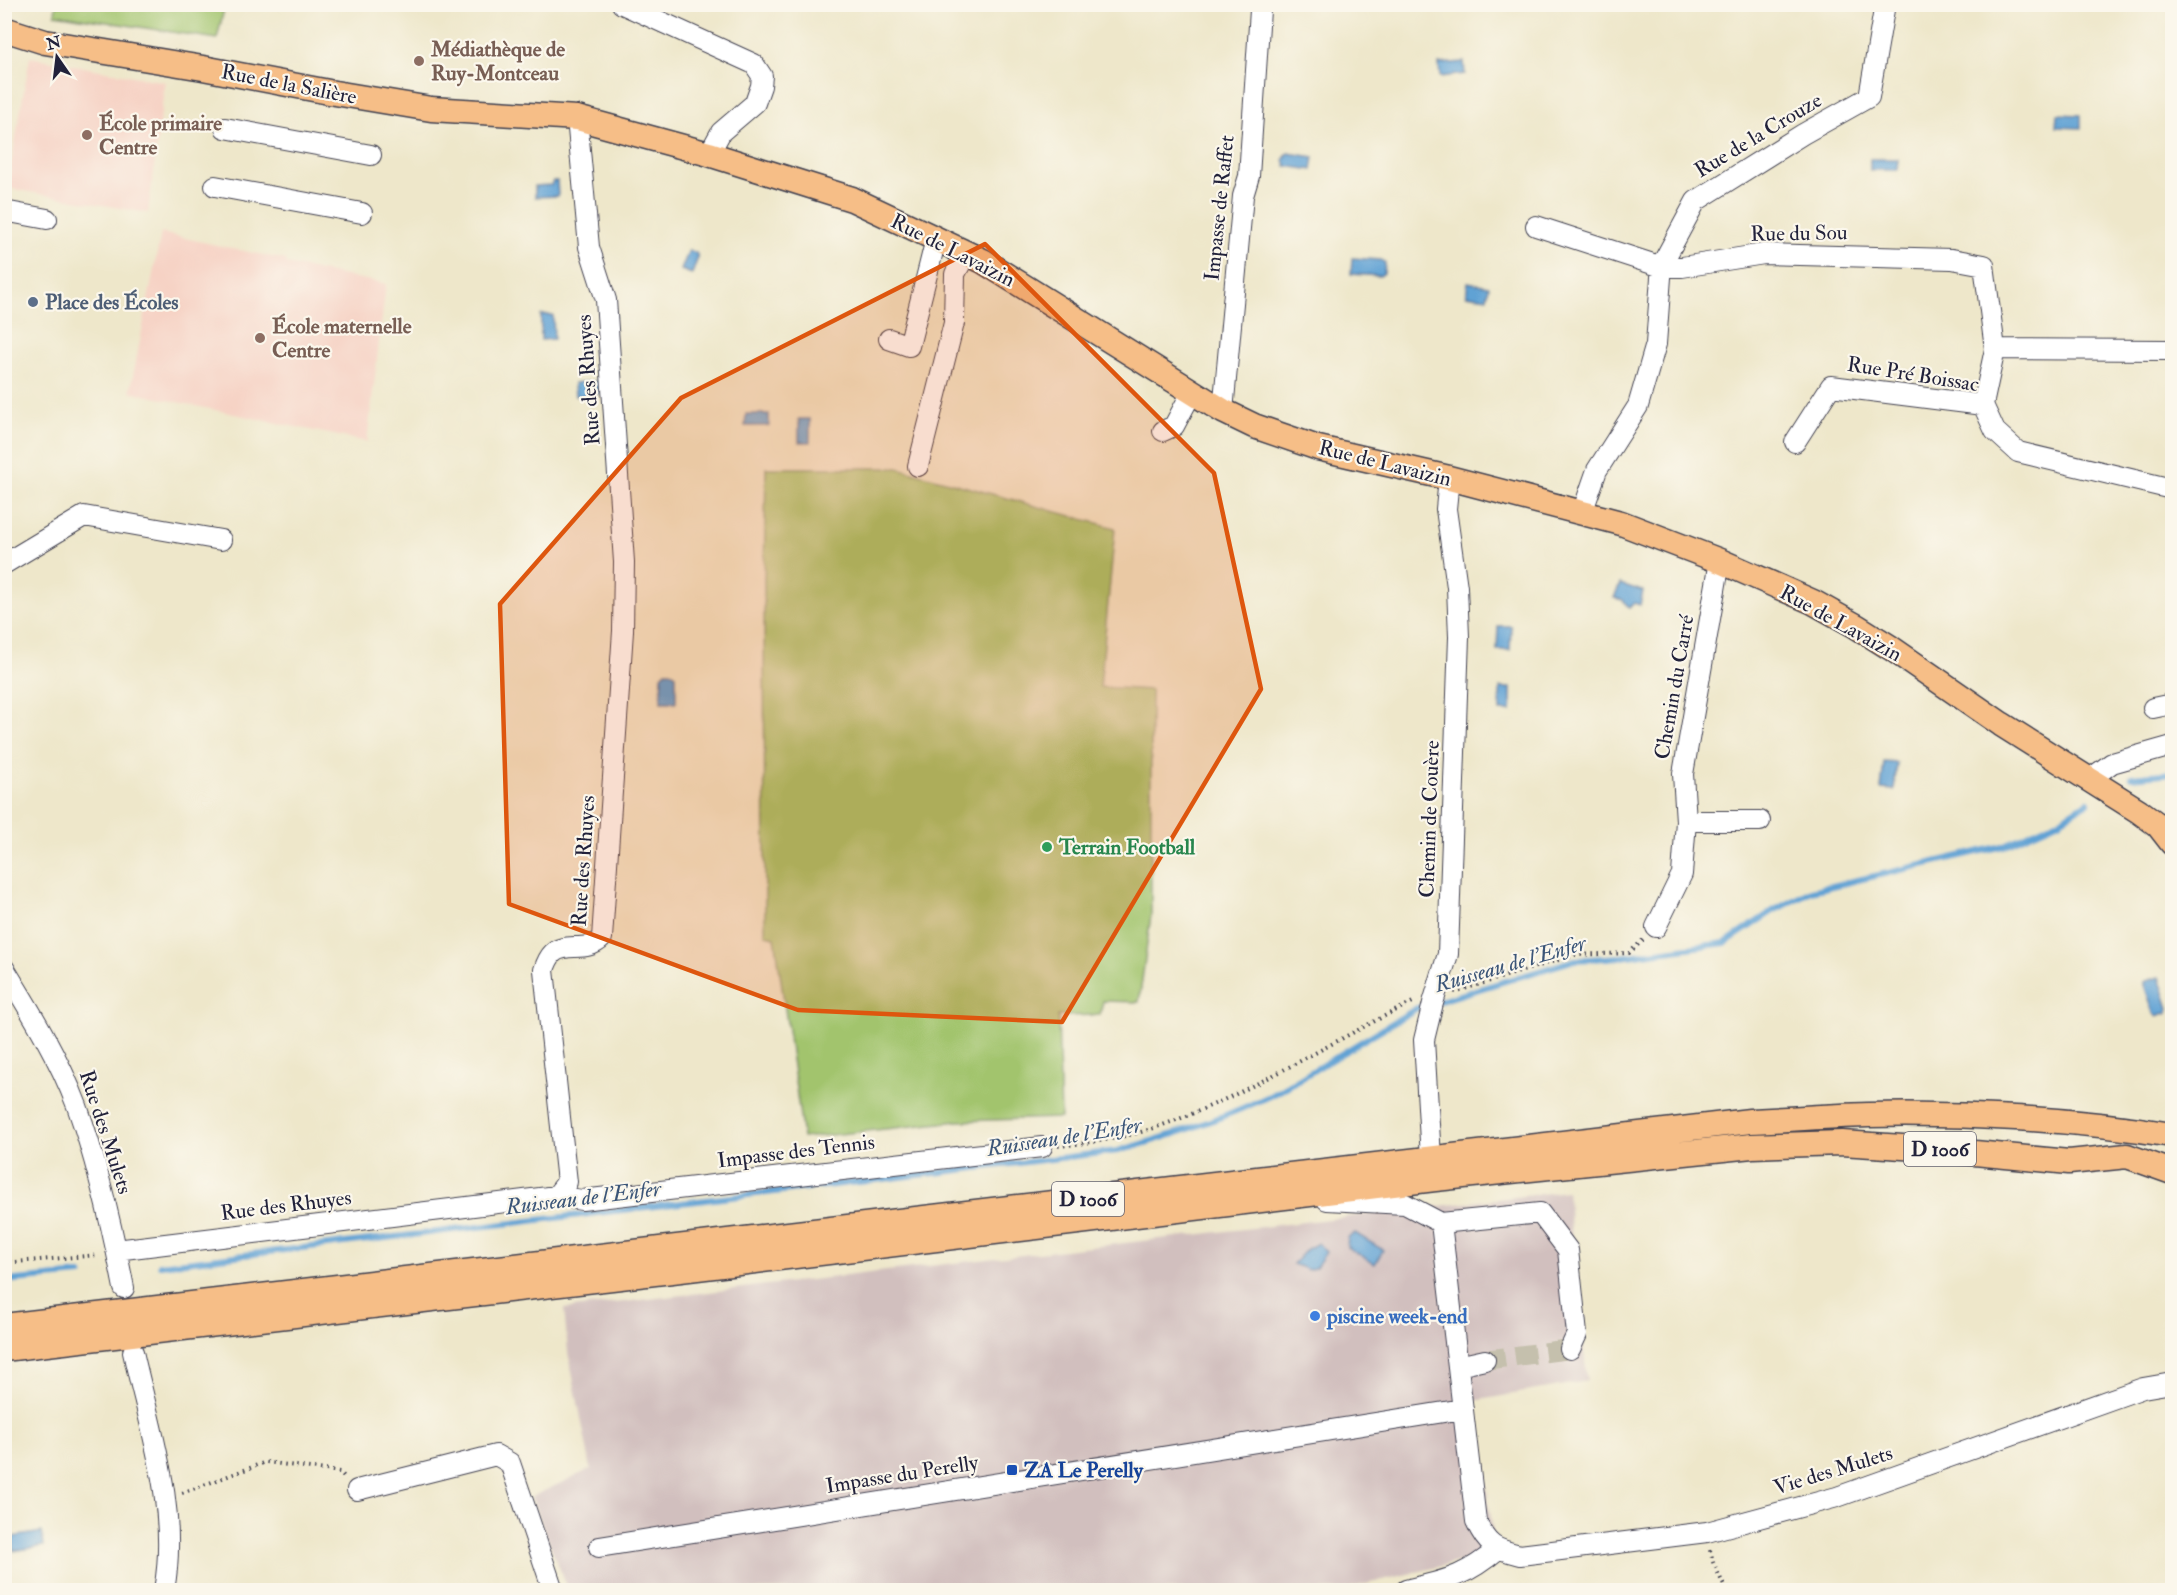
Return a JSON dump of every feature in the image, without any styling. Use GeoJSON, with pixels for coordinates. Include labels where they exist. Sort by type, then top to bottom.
{"type":"FeatureCollection","features":[{"type":"Feature","properties":{"kind":"main road","name":"Rue de la Salière"},"geometry":{"type":"LineString","coordinates":[[4,29],[45,42],[431,109],[578,118]]}},
{"type":"Feature","properties":{"kind":"main road","name":"Rue de Lavaizin"},"geometry":{"type":"LineString","coordinates":[[578,118],[709,154],[852,199],[983,261],[1223,411],[1254,426],[1318,447],[1449,478],[1621,523],[1720,561],[1813,602],[1891,648],[2001,724],[2168,828]]}},
{"type":"Feature","properties":{"kind":"main road","name":"D 1006"},"geometry":{"type":"LineString","coordinates":[[4,1326],[1750,1121],[1868,1115],[2018,1119],[2172,1135]]}},
{"type":"Feature","properties":{"kind":"main road","name":"D 1006"},"geometry":{"type":"LineString","coordinates":[[4,1349],[1435,1179],[1752,1146],[1842,1143],[2069,1162],[2127,1156],[2172,1172]]}},
{"type":"Feature","properties":{"kind":"main road"},"geometry":{"type":"LineString","coordinates":[[4,1313],[51,1321]]}},
{"type":"Feature","properties":{"kind":"street"},"geometry":{"type":"LineString","coordinates":[[622,4],[754,64],[762,76],[761,86],[754,103],[721,132],[709,154]]}},
{"type":"Feature","properties":{"kind":"street","name":"Rue de la Crouze"},"geometry":{"type":"LineString","coordinates":[[1582,513],[1597,470],[1638,406],[1656,344],[1662,267],[1696,201],[1803,134],[1869,97],[1885,4]]}},
{"type":"Feature","properties":{"kind":"street","name":"Impasse de Raffet"},"geometry":{"type":"LineString","coordinates":[[1223,411],[1243,196],[1249,176],[1260,10]]}},
{"type":"Feature","properties":{"kind":"street","name":"Rue des Rhuyes"},"geometry":{"type":"LineString","coordinates":[[116,1250],[556,1196],[567,1182],[544,970],[551,954],[558,949],[595,945],[602,938],[623,631],[623,541],[606,300],[589,247],[578,118]]}},
{"type":"Feature","properties":{"kind":"street"},"geometry":{"type":"LineString","coordinates":[[225,128],[371,155]]}},
{"type":"Feature","properties":{"kind":"street"},"geometry":{"type":"LineString","coordinates":[[215,186],[362,213]]}},
{"type":"Feature","properties":{"kind":"street"},"geometry":{"type":"LineString","coordinates":[[4,211],[47,219]]}},
{"type":"Feature","properties":{"kind":"street","name":"Rue du Sou"},"geometry":{"type":"LineString","coordinates":[[1536,226],[1662,267],[1682,267],[1764,254],[1952,259],[1984,265],[1995,349],[1983,405]]}},
{"type":"Feature","properties":{"kind":"street"},"geometry":{"type":"LineString","coordinates":[[889,339],[909,346],[936,239]]}},
{"type":"Feature","properties":{"kind":"street"},"geometry":{"type":"LineString","coordinates":[[918,466],[954,323],[955,274],[966,254]]}},
{"type":"Feature","properties":{"kind":"street"},"geometry":{"type":"LineString","coordinates":[[1995,349],[2172,350]]}},
{"type":"Feature","properties":{"kind":"street","name":"Rue Pré Boissac"},"geometry":{"type":"LineString","coordinates":[[1795,442],[1832,386],[1983,405],[1995,431],[2018,452],[2172,489]]}},
{"type":"Feature","properties":{"kind":"street"},"geometry":{"type":"LineString","coordinates":[[1163,431],[1174,426],[1192,392]]}},
{"type":"Feature","properties":{"kind":"street","name":"Chemin de Couère"},"geometry":{"type":"LineString","coordinates":[[1431,1158],[1424,1040],[1448,954],[1459,637],[1457,587],[1446,509],[1449,478]]}},
{"type":"Feature","properties":{"kind":"street"},"geometry":{"type":"LineString","coordinates":[[4,564],[84,516],[221,540]]}},
{"type":"Feature","properties":{"kind":"street","name":"Chemin du Carré"},"geometry":{"type":"LineString","coordinates":[[1656,927],[1682,874],[1686,821],[1683,774],[1720,561]]}},
{"type":"Feature","properties":{"kind":"street"},"geometry":{"type":"LineString","coordinates":[[2090,779],[2112,763],[2172,746]]}},
{"type":"Feature","properties":{"kind":"street"},"geometry":{"type":"LineString","coordinates":[[1686,821],[1760,821]]}},
{"type":"Feature","properties":{"kind":"street","name":"Rue des Mulets"},"geometry":{"type":"LineString","coordinates":[[4,968],[53,1054],[76,1104],[96,1166],[124,1288]]}},
{"type":"Feature","properties":{"kind":"street","name":"Impasse des Tennis"},"geometry":{"type":"LineString","coordinates":[[556,1196],[582,1200],[1042,1147]]}},
{"type":"Feature","properties":{"kind":"street"},"geometry":{"type":"LineString","coordinates":[[1286,1197],[1405,1204],[1441,1223],[1540,1213],[1568,1250],[1577,1334],[1570,1349]]}},
{"type":"Feature","properties":{"kind":"street"},"geometry":{"type":"LineString","coordinates":[[1406,1590],[1456,1578],[1481,1564],[1498,1550],[1484,1539],[1476,1521],[1441,1223]]}},
{"type":"Feature","properties":{"kind":"street"},"geometry":{"type":"LineString","coordinates":[[133,1352],[165,1499],[168,1527],[167,1577],[164,1590]]}},
{"type":"Feature","properties":{"kind":"street"},"geometry":{"type":"LineString","coordinates":[[1458,1366],[1485,1360]]}},
{"type":"Feature","properties":{"kind":"street","name":"Vie des Mulets"},"geometry":{"type":"LineString","coordinates":[[1498,1550],[1520,1555],[1707,1532],[1837,1497],[2143,1389],[2172,1383]]}},
{"type":"Feature","properties":{"kind":"street","name":"Impasse du Perelly"},"geometry":{"type":"LineString","coordinates":[[598,1547],[1463,1409]]}},
{"type":"Feature","properties":{"kind":"street"},"geometry":{"type":"LineString","coordinates":[[357,1490],[496,1455],[510,1463],[553,1590]]}},
{"type":"Feature","properties":{"kind":"path"},"geometry":{"type":"LineString","coordinates":[[1042,1147],[1089,1143],[1155,1128],[1229,1097],[1422,998],[1455,992],[1575,955],[1629,953],[1656,927]]}},
{"type":"Feature","properties":{"kind":"path"},"geometry":{"type":"LineString","coordinates":[[4,1263],[92,1256],[116,1250]]}},
{"type":"Feature","properties":{"kind":"path"},"geometry":{"type":"LineString","coordinates":[[165,1499],[266,1462],[340,1472],[357,1490]]}},
{"type":"Feature","properties":{"kind":"path"},"geometry":{"type":"LineString","coordinates":[[1707,1532],[1713,1562],[1726,1590]]}},
{"type":"Feature","properties":{"kind":"highlighted area"},"geometry":{"type":"Polygon","coordinates":[[[985,244],[1214,473],[1261,689],[1062,1022],[798,1010],[509,904],[500,604],[681,398],[985,244]]]}},
{"type":"Feature","properties":{"kind":"shaded area","name":"École primaire Centre"},"geometry":{"type":"Polygon","coordinates":[[[30,57],[165,82],[148,213],[7,188],[30,57]]]}},
{"type":"Feature","properties":{"kind":"shaded area","name":"École maternelle Centre"},"geometry":{"type":"Polygon","coordinates":[[[161,233],[286,260],[286,264],[386,284],[367,442],[130,392],[161,233]]]}},
{"type":"Feature","properties":{"kind":"shaded area","name":"ZA Le Perelly"},"geometry":{"type":"Polygon","coordinates":[[[1567,1191],[1587,1381],[1474,1401],[1496,1553],[1341,1590],[568,1590],[531,1497],[591,1469],[568,1352],[564,1309],[1567,1191]]]}},
{"type":"Feature","properties":{"kind":"green space"},"geometry":{"type":"Polygon","coordinates":[[[56,4],[225,5],[217,39],[55,14],[56,4]]]}},
{"type":"Feature","properties":{"kind":"green space"},"geometry":{"type":"Polygon","coordinates":[[[766,468],[898,468],[1115,528],[1100,687],[1151,690],[1151,915],[1139,1002],[1103,1001],[1100,1015],[1058,1016],[1061,1118],[959,1121],[803,1138],[775,937],[765,935],[766,468]]]}},
{"type":"Feature","properties":{"kind":"water"},"geometry":{"type":"Polygon","coordinates":[[[1464,62],[1465,74],[1440,77],[1439,64],[1464,62]]]}},
{"type":"Feature","properties":{"kind":"water"},"geometry":{"type":"Polygon","coordinates":[[[2057,114],[2081,115],[2081,128],[2056,127],[2057,114]]]}},
{"type":"Feature","properties":{"kind":"water"},"geometry":{"type":"Polygon","coordinates":[[[1288,153],[1314,157],[1312,170],[1286,166],[1284,159],[1288,153]]]}},
{"type":"Feature","properties":{"kind":"water"},"geometry":{"type":"Polygon","coordinates":[[[1870,159],[1898,159],[1897,170],[1870,170],[1870,159]]]}},
{"type":"Feature","properties":{"kind":"water"},"geometry":{"type":"Polygon","coordinates":[[[553,181],[557,181],[558,196],[535,197],[535,186],[551,185],[553,181]]]}},
{"type":"Feature","properties":{"kind":"water"},"geometry":{"type":"Polygon","coordinates":[[[689,250],[696,253],[698,257],[692,274],[681,270],[689,250]]]}},
{"type":"Feature","properties":{"kind":"water"},"geometry":{"type":"Polygon","coordinates":[[[1352,258],[1381,260],[1385,263],[1384,273],[1380,276],[1351,274],[1352,258]]]}},
{"type":"Feature","properties":{"kind":"water"},"geometry":{"type":"Polygon","coordinates":[[[1468,282],[1489,286],[1487,298],[1466,295],[1468,282]]]}},
{"type":"Feature","properties":{"kind":"water"},"geometry":{"type":"Polygon","coordinates":[[[541,315],[553,315],[554,339],[541,340],[541,315]]]}},
{"type":"Feature","properties":{"kind":"water"},"geometry":{"type":"Polygon","coordinates":[[[598,381],[599,394],[575,396],[574,383],[598,381]]]}},
{"type":"Feature","properties":{"kind":"water"},"geometry":{"type":"Polygon","coordinates":[[[746,414],[769,414],[769,426],[745,426],[746,414]]]}},
{"type":"Feature","properties":{"kind":"water"},"geometry":{"type":"Polygon","coordinates":[[[799,419],[810,419],[810,442],[799,442],[799,419]]]}},
{"type":"Feature","properties":{"kind":"water"},"geometry":{"type":"Polygon","coordinates":[[[1620,584],[1643,591],[1640,605],[1634,603],[1629,608],[1623,600],[1614,598],[1620,584]]]}},
{"type":"Feature","properties":{"kind":"water"},"geometry":{"type":"Polygon","coordinates":[[[1498,626],[1511,626],[1510,650],[1497,650],[1498,626]]]}},
{"type":"Feature","properties":{"kind":"water"},"geometry":{"type":"Polygon","coordinates":[[[666,671],[676,675],[676,702],[661,702],[662,675],[666,671]]]}},
{"type":"Feature","properties":{"kind":"water"},"geometry":{"type":"Polygon","coordinates":[[[1500,688],[1511,688],[1511,711],[1500,711],[1500,688]]]}},
{"type":"Feature","properties":{"kind":"water"},"geometry":{"type":"Polygon","coordinates":[[[1884,762],[1897,763],[1894,790],[1881,789],[1884,762]]]}},
{"type":"Feature","properties":{"kind":"water"},"geometry":{"type":"Polygon","coordinates":[[[2159,977],[2169,1008],[2168,1012],[2158,1016],[2154,1013],[2143,982],[2159,977]]]}},
{"type":"Feature","properties":{"kind":"water"},"geometry":{"type":"Polygon","coordinates":[[[1355,1233],[1383,1250],[1375,1264],[1347,1247],[1348,1238],[1355,1233]]]}},
{"type":"Feature","properties":{"kind":"water"},"geometry":{"type":"Polygon","coordinates":[[[1318,1243],[1326,1252],[1316,1267],[1309,1270],[1293,1264],[1307,1249],[1318,1243]]]}},
{"type":"Feature","properties":{"kind":"water"},"geometry":{"type":"Polygon","coordinates":[[[42,1532],[44,1546],[14,1551],[12,1537],[42,1532]]]}},
{"type":"Feature","properties":{"kind":"waterway","name":"Ruisseau de l'Enfer"},"geometry":{"type":"LineString","coordinates":[[2132,777],[2172,773]]}},
{"type":"Feature","properties":{"kind":"waterway","name":"Ruisseau de l'Enfer"},"geometry":{"type":"LineString","coordinates":[[160,1265],[1118,1151],[1199,1125],[1278,1092],[1417,1008],[1575,960],[1621,957],[1725,943],[1773,911],[1811,891],[2003,846],[2059,821],[2088,802]]}},
{"type":"Feature","properties":{"kind":"waterway","name":"Ruisseau de l'Enfer"},"geometry":{"type":"LineString","coordinates":[[4,1281],[81,1274]]}},
{"type":"Feature","properties":{"kind":"tunnel"},"geometry":{"type":"LineString","coordinates":[[1485,1360],[1570,1349]]}},
{"type":"Feature","properties":{"kind":"place","name":"Médiathèque de Ruy-Montceau"},"geometry":{"type":"Point","coordinates":[419,61]}},
{"type":"Feature","properties":{"kind":"place","name":"École primaire Centre"},"geometry":{"type":"Point","coordinates":[87,135]}},
{"type":"Feature","properties":{"kind":"place","name":"Place des Écoles"},"geometry":{"type":"Point","coordinates":[33,302]}},
{"type":"Feature","properties":{"kind":"place","name":"École maternelle Centre"},"geometry":{"type":"Point","coordinates":[260,338]}},
{"type":"Feature","properties":{"kind":"place","name":"Terrain Football"},"geometry":{"type":"Point","coordinates":[1047,847]}},
{"type":"Feature","properties":{"kind":"place","name":"piscine week-end"},"geometry":{"type":"Point","coordinates":[1315,1316]}},
{"type":"Feature","properties":{"kind":"place","name":"ZA Le Perelly"},"geometry":{"type":"Point","coordinates":[1012,1470]}}]}
